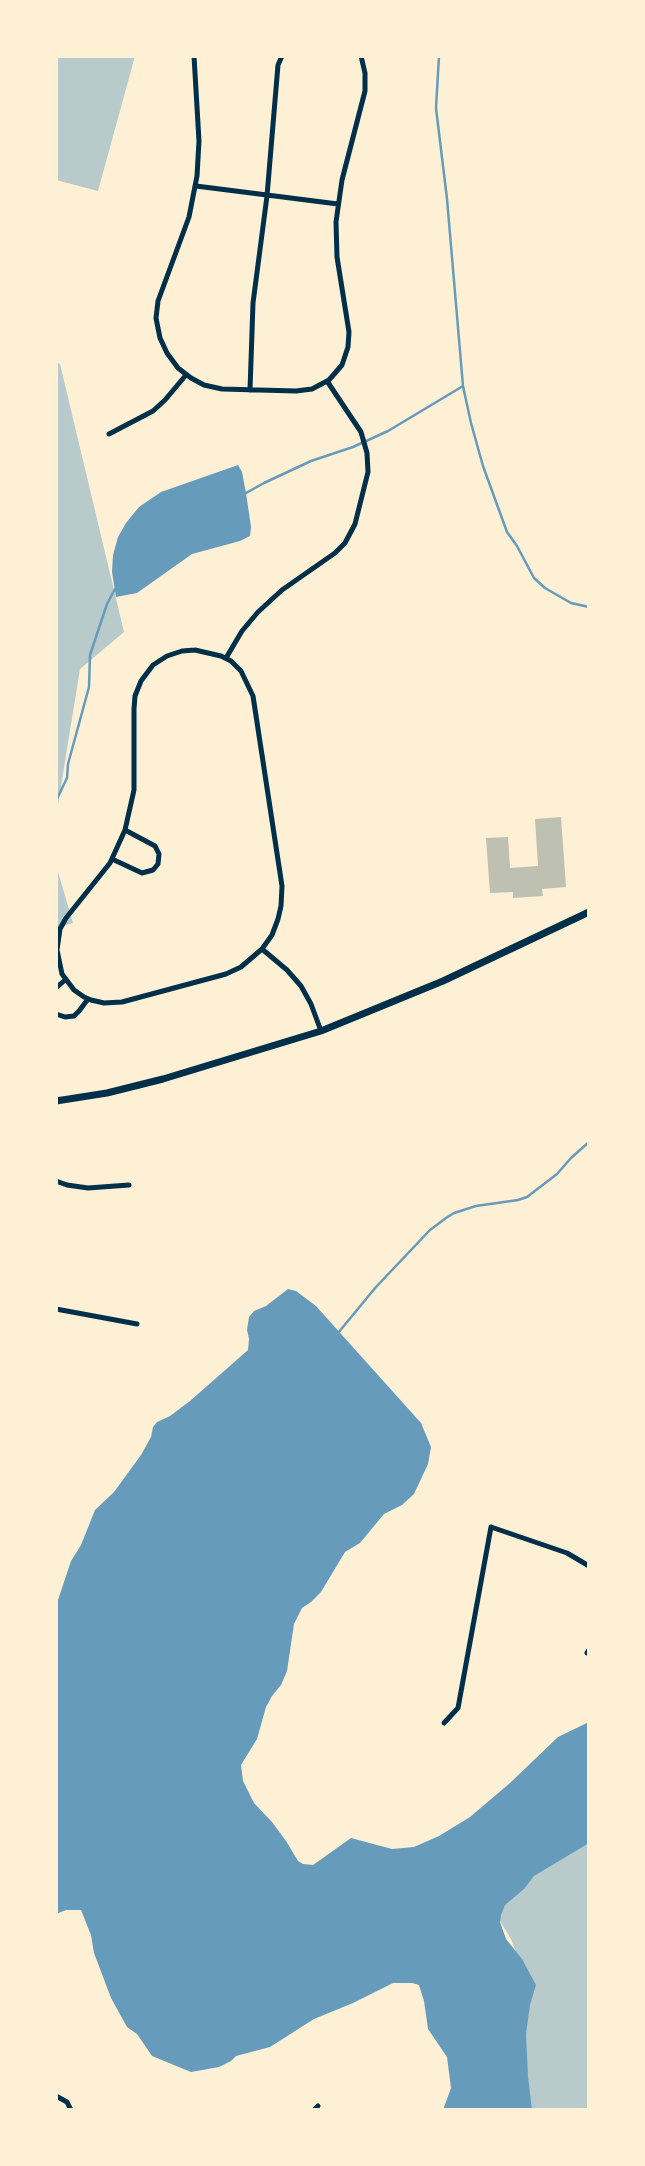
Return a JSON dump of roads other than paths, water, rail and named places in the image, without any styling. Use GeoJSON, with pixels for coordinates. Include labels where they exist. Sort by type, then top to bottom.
{"type":"FeatureCollection","features":[{"type":"Feature","properties":{"kind":"main road"},"geometry":{"type":"LineString","coordinates":[[56,1101],[154,1082],[321,1032],[443,981],[589,912]]}},
{"type":"Feature","properties":{"kind":"street"},"geometry":{"type":"LineString","coordinates":[[194,56],[199,141],[196,186],[189,217],[159,295],[156,313],[158,333],[173,363],[186,375],[200,383],[213,388],[299,391],[312,389],[327,381],[342,365],[349,343],[337,250],[338,204],[342,180],[364,95],[366,79],[361,56]]}},
{"type":"Feature","properties":{"kind":"street"},"geometry":{"type":"LineString","coordinates":[[250,390],[253,304],[267,196],[278,65],[282,56]]}},
{"type":"Feature","properties":{"kind":"street"},"geometry":{"type":"LineString","coordinates":[[196,186],[338,204]]}},
{"type":"Feature","properties":{"kind":"street"},"geometry":{"type":"LineString","coordinates":[[109,434],[153,411],[186,375]]}},
{"type":"Feature","properties":{"kind":"street"},"geometry":{"type":"LineString","coordinates":[[226,658],[242,631],[258,612],[282,590],[335,553],[345,543],[355,524],[368,472],[366,447],[358,428],[327,381]]}},
{"type":"Feature","properties":{"kind":"street"},"geometry":{"type":"LineString","coordinates":[[195,650],[226,658],[241,670],[253,696],[282,886],[278,919],[272,935],[262,949],[241,967],[217,977],[122,1002],[104,1003],[88,999],[79,994],[65,980],[57,950],[60,929],[66,918],[112,859],[125,830],[134,790],[134,709],[141,681],[153,665],[174,653],[195,650]]}},
{"type":"Feature","properties":{"kind":"street"},"geometry":{"type":"LineString","coordinates":[[112,859],[142,874],[153,870],[158,864],[159,854],[155,846],[125,830]]}},
{"type":"Feature","properties":{"kind":"street"},"geometry":{"type":"LineString","coordinates":[[262,949],[287,970],[301,986],[311,1004],[321,1032]]}},
{"type":"Feature","properties":{"kind":"street"},"geometry":{"type":"LineString","coordinates":[[56,988],[65,980]]}},
{"type":"Feature","properties":{"kind":"street"},"geometry":{"type":"LineString","coordinates":[[56,1014],[66,1017],[74,1016],[88,999]]}},
{"type":"Feature","properties":{"kind":"street"},"geometry":{"type":"LineString","coordinates":[[56,1181],[67,1186],[88,1188],[129,1184]]}},
{"type":"Feature","properties":{"kind":"street"},"geometry":{"type":"LineString","coordinates":[[56,1309],[137,1324]]}},
{"type":"Feature","properties":{"kind":"street"},"geometry":{"type":"LineString","coordinates":[[444,1723],[458,1708],[492,1527],[567,1553],[589,1566]]}},
{"type":"Feature","properties":{"kind":"street"},"geometry":{"type":"LineString","coordinates":[[56,2096],[67,2102],[72,2110]]}},
{"type":"Feature","properties":{"kind":"water"},"geometry":{"type":"Polygon","coordinates":[[[238,465],[242,472],[246,493],[251,527],[250,536],[240,541],[192,554],[137,593],[116,597],[112,572],[113,555],[118,537],[139,507],[161,492],[238,465]]]}},
{"type":"Feature","properties":{"kind":"water"},"geometry":{"type":"Polygon","coordinates":[[[288,1289],[296,1291],[316,1306],[421,1423],[431,1447],[428,1464],[414,1494],[402,1505],[384,1514],[360,1543],[345,1552],[321,1592],[302,1608],[294,1624],[287,1671],[281,1685],[266,1707],[257,1739],[241,1765],[243,1781],[254,1803],[272,1822],[298,1861],[303,1864],[313,1865],[351,1838],[392,1849],[414,1847],[439,1836],[470,1817],[510,1783],[558,1737],[589,1722],[589,1843],[534,1876],[524,1889],[505,1905],[501,1915],[500,1922],[506,1939],[522,1959],[536,1985],[530,2005],[526,2034],[532,2110],[443,2110],[451,2088],[447,2057],[428,2029],[424,2001],[419,1985],[412,1983],[393,1983],[353,2003],[314,2019],[270,2047],[236,2056],[219,2067],[191,2072],[152,2056],[137,2034],[127,2027],[111,1998],[94,1953],[91,1935],[81,1910],[66,1910],[56,1914],[56,1606],[71,1561],[81,1545],[95,1510],[114,1492],[141,1455],[151,1437],[153,1427],[157,1422],[170,1416],[190,1401],[248,1350],[249,1339],[247,1330],[249,1317],[254,1311],[266,1306],[288,1289]]]}},
{"type":"Feature","properties":{"kind":"waterway"},"geometry":{"type":"LineString","coordinates":[[439,56],[436,108],[447,199],[463,386],[471,423],[483,466],[507,532],[517,546],[534,578],[545,588],[571,603],[589,607]]}},
{"type":"Feature","properties":{"kind":"waterway"},"geometry":{"type":"LineString","coordinates":[[246,493],[311,461],[353,447],[388,431],[463,386]]}},
{"type":"Feature","properties":{"kind":"waterway"},"geometry":{"type":"LineString","coordinates":[[56,801],[67,778],[68,764],[89,687],[90,655],[107,604],[115,589]]}},
{"type":"Feature","properties":{"kind":"waterway"},"geometry":{"type":"LineString","coordinates":[[338,1333],[376,1287],[430,1230],[454,1213],[476,1206],[527,1197],[557,1174],[589,1142]]}}]}
